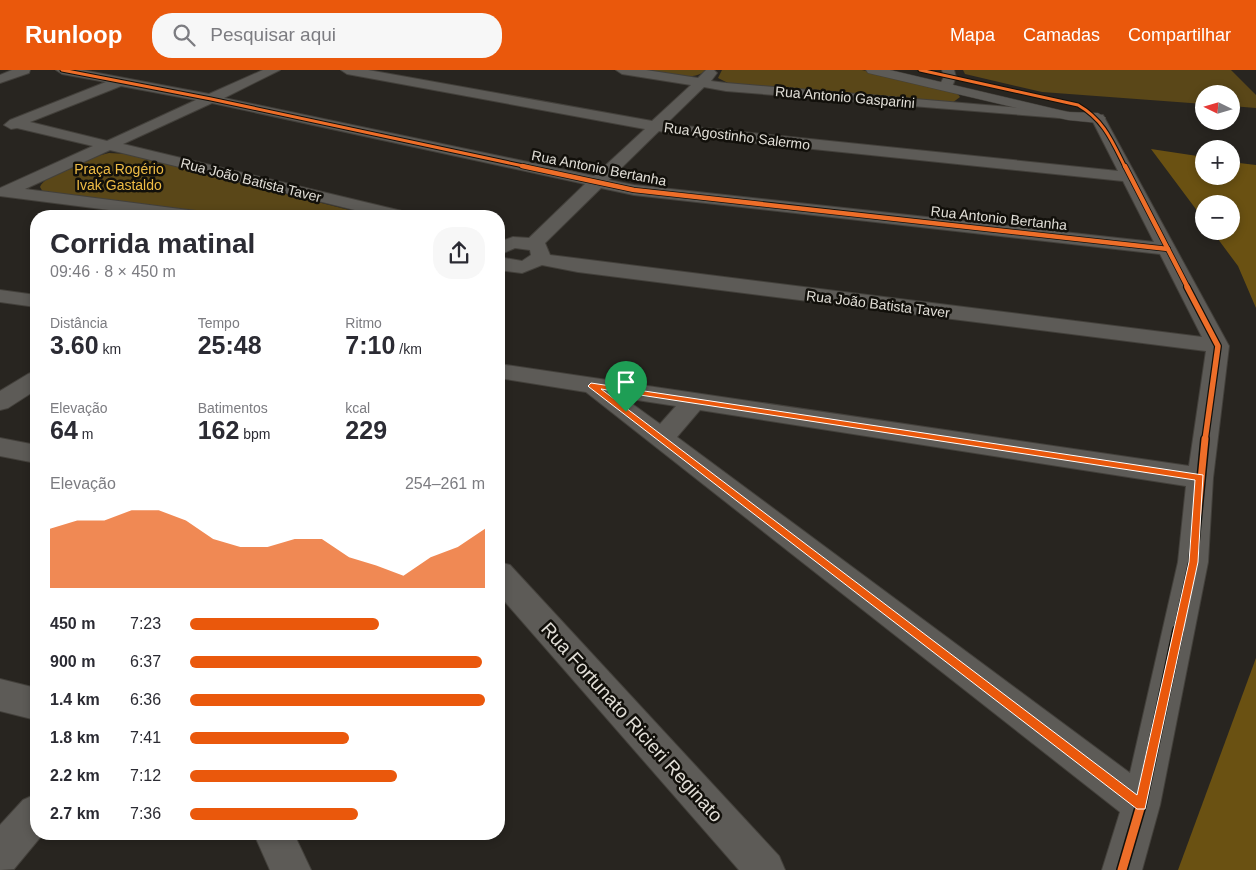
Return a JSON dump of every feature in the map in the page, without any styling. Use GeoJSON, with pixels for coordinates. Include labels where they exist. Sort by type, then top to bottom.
{"type":"FeatureCollection","features":[{"type":"Feature","properties":{"kind":"street"},"geometry":{"type":"LineString","coordinates":[[0,78],[24,70]]}},
{"type":"Feature","properties":{"kind":"street","name":"Rua Antonio Bertanha"},"geometry":{"type":"LineString","coordinates":[[62,70],[211,99],[634,190],[1168,249]]}},
{"type":"Feature","properties":{"kind":"street"},"geometry":{"type":"LineString","coordinates":[[3,192],[274,70]]}},
{"type":"Feature","properties":{"kind":"street","name":"Rua Agostinho Salermo"},"geometry":{"type":"LineString","coordinates":[[347,70],[687,132],[1130,178]]}},
{"type":"Feature","properties":{"kind":"street","name":"Rua Antonio Gasparini"},"geometry":{"type":"LineString","coordinates":[[622,70],[726,87],[1068,116]]}},
{"type":"Feature","properties":{"kind":"street"},"geometry":{"type":"LineString","coordinates":[[506,265],[528,265],[536,252],[597,182],[714,70]]}},
{"type":"Feature","properties":{"kind":"street"},"geometry":{"type":"LineString","coordinates":[[873,70],[948,78],[1078,105],[1088,109],[1098,118],[1218,346],[1200,478],[1193,562],[1141,805],[1122,870]]}},
{"type":"Feature","properties":{"kind":"street"},"geometry":{"type":"LineString","coordinates":[[920,70],[1068,116],[1098,118]]}},
{"type":"Feature","properties":{"kind":"street"},"geometry":{"type":"LineString","coordinates":[[7,126],[143,73]]}},
{"type":"Feature","properties":{"kind":"street","name":"Rua João Batista Taver"},"geometry":{"type":"LineString","coordinates":[[7,126],[107,146],[375,210]]}},
{"type":"Feature","properties":{"kind":"street"},"geometry":{"type":"LineString","coordinates":[[3,192],[148,210]]}},
{"type":"Feature","properties":{"kind":"street","name":"Rua João Batista Taver"},"geometry":{"type":"LineString","coordinates":[[505,244],[536,252],[578,266],[1218,346]]}},
{"type":"Feature","properties":{"kind":"street"},"geometry":{"type":"LineString","coordinates":[[0,296],[30,300]]}},
{"type":"Feature","properties":{"kind":"street"},"geometry":{"type":"LineString","coordinates":[[505,373],[1200,478]]}},
{"type":"Feature","properties":{"kind":"street"},"geometry":{"type":"LineString","coordinates":[[0,402],[30,383]]}},
{"type":"Feature","properties":{"kind":"street"},"geometry":{"type":"LineString","coordinates":[[591,386],[662,438],[1141,805]]}},
{"type":"Feature","properties":{"kind":"street"},"geometry":{"type":"LineString","coordinates":[[662,438],[694,401]]}},
{"type":"Feature","properties":{"kind":"street"},"geometry":{"type":"LineString","coordinates":[[0,447],[30,453]]}},
{"type":"Feature","properties":{"kind":"street","name":"Rua Fortunato Ricieri Reginato"},"geometry":{"type":"LineString","coordinates":[[505,581],[765,870]]}},
{"type":"Feature","properties":{"kind":"street"},"geometry":{"type":"LineString","coordinates":[[0,695],[30,702]]}},
{"type":"Feature","properties":{"kind":"street"},"geometry":{"type":"LineString","coordinates":[[0,855],[30,820]]}},
{"type":"Feature","properties":{"kind":"street"},"geometry":{"type":"LineString","coordinates":[[276,840],[291,870]]}},
{"type":"Feature","properties":{"kind":"green space"},"geometry":{"type":"Polygon","coordinates":[[[638,70],[707,70],[700,74],[683,77],[638,70]]]}},
{"type":"Feature","properties":{"kind":"green space"},"geometry":{"type":"Polygon","coordinates":[[[722,70],[862,70],[945,89],[957,93],[960,97],[952,103],[730,84],[718,78],[722,70]]]}},
{"type":"Feature","properties":{"kind":"green space"},"geometry":{"type":"Polygon","coordinates":[[[963,70],[1231,70],[1256,95],[1256,108],[1240,107],[1240,85],[1195,85],[1195,103],[1042,92],[965,74],[963,70]]]}},
{"type":"Feature","properties":{"kind":"green space","name":"Praça Rogério Ivak Gastaldo"},"geometry":{"type":"Polygon","coordinates":[[[109,153],[128,154],[349,210],[188,210],[43,192],[40,187],[50,177],[109,153]]]}},
{"type":"Feature","properties":{"kind":"shaded area"},"geometry":{"type":"Polygon","coordinates":[[[1151,149],[1195,156],[1195,185],[1240,185],[1240,163],[1256,165],[1256,308],[1238,266],[1219,240],[1240,240],[1240,195],[1195,195],[1195,208],[1151,149]]]}},
{"type":"Feature","properties":{"kind":"shaded area"},"geometry":{"type":"Polygon","coordinates":[[[1256,658],[1256,870],[1178,870],[1256,658]]]}},
{"type":"Feature","properties":{"kind":"cycle path"},"geometry":{"type":"LineString","coordinates":[[62,70],[211,99],[634,190],[1168,249]]}},
{"type":"Feature","properties":{"kind":"cycle path"},"geometry":{"type":"LineString","coordinates":[[920,70],[1078,105],[1094,114],[1107,132],[1218,346],[1200,478],[1193,562],[1141,805],[1122,870]]}},
{"type":"Feature","properties":{"kind":"route"},"geometry":{"type":"LineString","coordinates":[[591,386],[1200,478],[1193,562],[1141,805],[662,438],[626,412],[591,386]]}}]}
